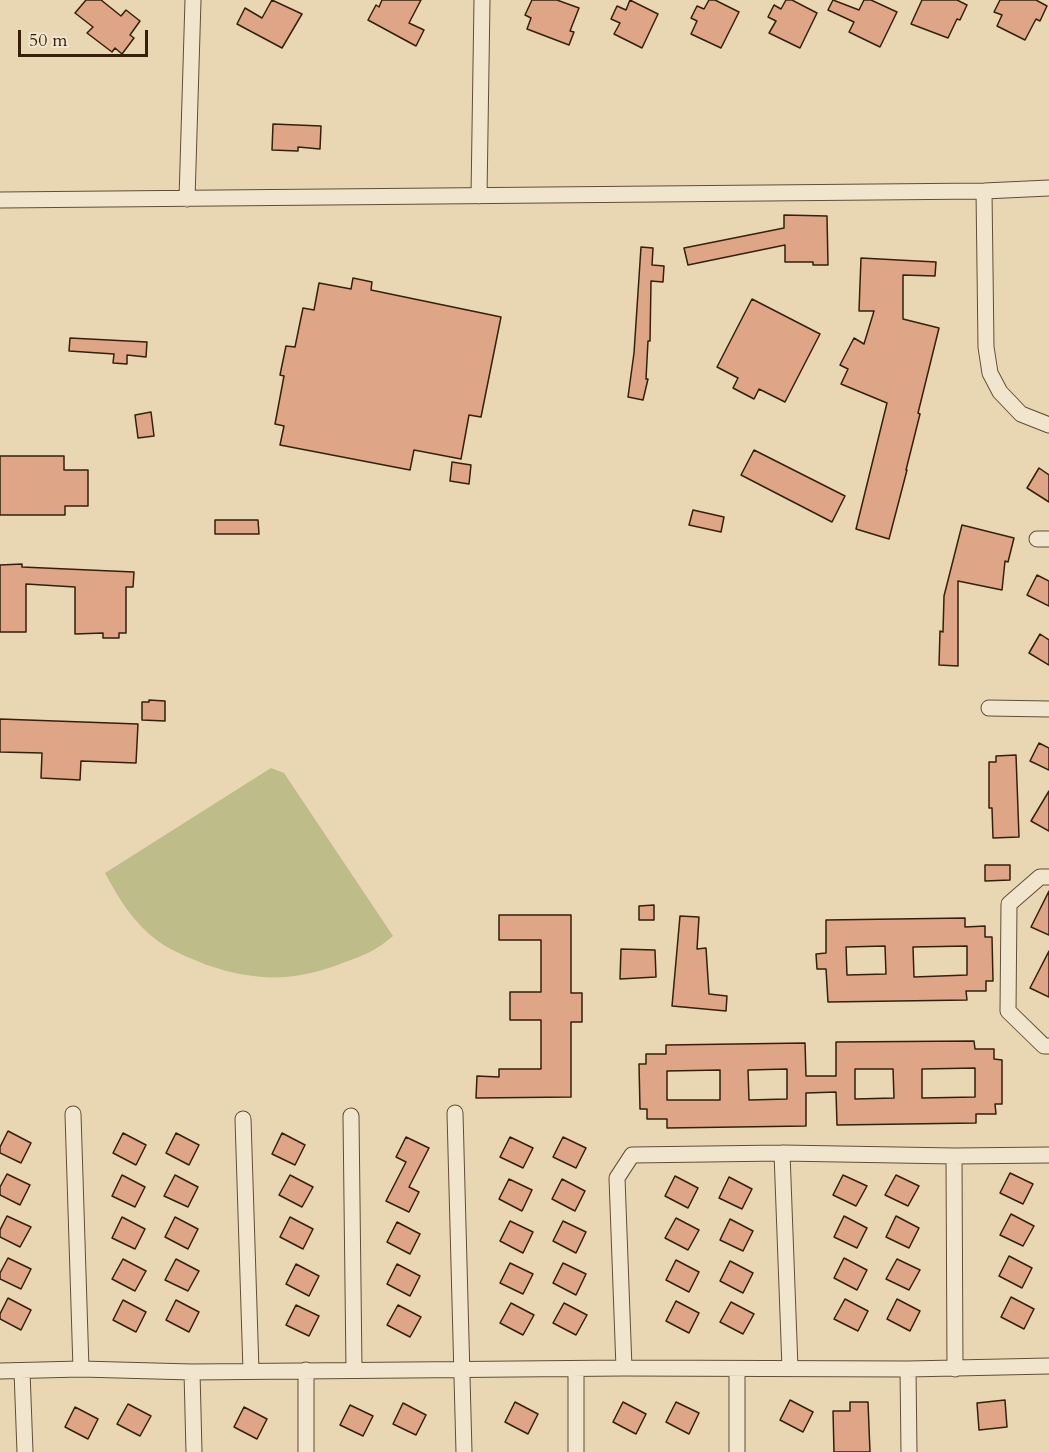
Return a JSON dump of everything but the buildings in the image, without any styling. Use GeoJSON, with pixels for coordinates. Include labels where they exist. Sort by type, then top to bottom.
{"type":"FeatureCollection","features":[{"type":"Feature","properties":{"kind":"street"},"geometry":{"type":"LineString","coordinates":[[187,199],[193,0]]}},
{"type":"Feature","properties":{"kind":"street"},"geometry":{"type":"LineString","coordinates":[[479,196],[482,0]]}},
{"type":"Feature","properties":{"kind":"street"},"geometry":{"type":"LineString","coordinates":[[0,200],[984,191],[1049,188]]}},
{"type":"Feature","properties":{"kind":"street"},"geometry":{"type":"LineString","coordinates":[[984,191],[986,347],[990,373],[1000,393],[1021,414],[1049,425]]}},
{"type":"Feature","properties":{"kind":"street"},"geometry":{"type":"LineString","coordinates":[[989,708],[1049,708]]}},
{"type":"Feature","properties":{"kind":"street"},"geometry":{"type":"LineString","coordinates":[[1049,877],[1040,877],[1009,904],[1008,1011],[1044,1046],[1049,1046]]}},
{"type":"Feature","properties":{"kind":"street"},"geometry":{"type":"LineString","coordinates":[[455,1113],[464,1452]]}},
{"type":"Feature","properties":{"kind":"street"},"geometry":{"type":"LineString","coordinates":[[73,1114],[81,1369]]}},
{"type":"Feature","properties":{"kind":"street"},"geometry":{"type":"LineString","coordinates":[[351,1116],[354,1370]]}},
{"type":"Feature","properties":{"kind":"street"},"geometry":{"type":"LineString","coordinates":[[243,1119],[251,1371]]}},
{"type":"Feature","properties":{"kind":"street"},"geometry":{"type":"LineString","coordinates":[[782,1153],[790,1368]]}},
{"type":"Feature","properties":{"kind":"street"},"geometry":{"type":"LineString","coordinates":[[624,1368],[617,1179],[632,1155],[782,1153],[1049,1155]]}},
{"type":"Feature","properties":{"kind":"street"},"geometry":{"type":"LineString","coordinates":[[954,1156],[955,1369]]}},
{"type":"Feature","properties":{"kind":"street"},"geometry":{"type":"LineString","coordinates":[[0,1371],[81,1369],[192,1372],[462,1368],[908,1370],[1049,1366]]}},
{"type":"Feature","properties":{"kind":"street"},"geometry":{"type":"LineString","coordinates":[[576,1369],[576,1452]]}},
{"type":"Feature","properties":{"kind":"street"},"geometry":{"type":"LineString","coordinates":[[737,1370],[737,1452]]}},
{"type":"Feature","properties":{"kind":"street"},"geometry":{"type":"LineString","coordinates":[[908,1370],[909,1452]]}},
{"type":"Feature","properties":{"kind":"street"},"geometry":{"type":"LineString","coordinates":[[22,1371],[25,1452]]}},
{"type":"Feature","properties":{"kind":"street"},"geometry":{"type":"LineString","coordinates":[[306,1371],[306,1452]]}},
{"type":"Feature","properties":{"kind":"street"},"geometry":{"type":"LineString","coordinates":[[192,1372],[194,1452]]}},
{"type":"Feature","properties":{"kind":"shaded area"},"geometry":{"type":"Polygon","coordinates":[[[271,768],[284,773],[393,936],[370,952],[327,969],[293,976],[260,977],[225,971],[207,965],[164,945],[134,919],[105,873],[271,768]]]}}]}
